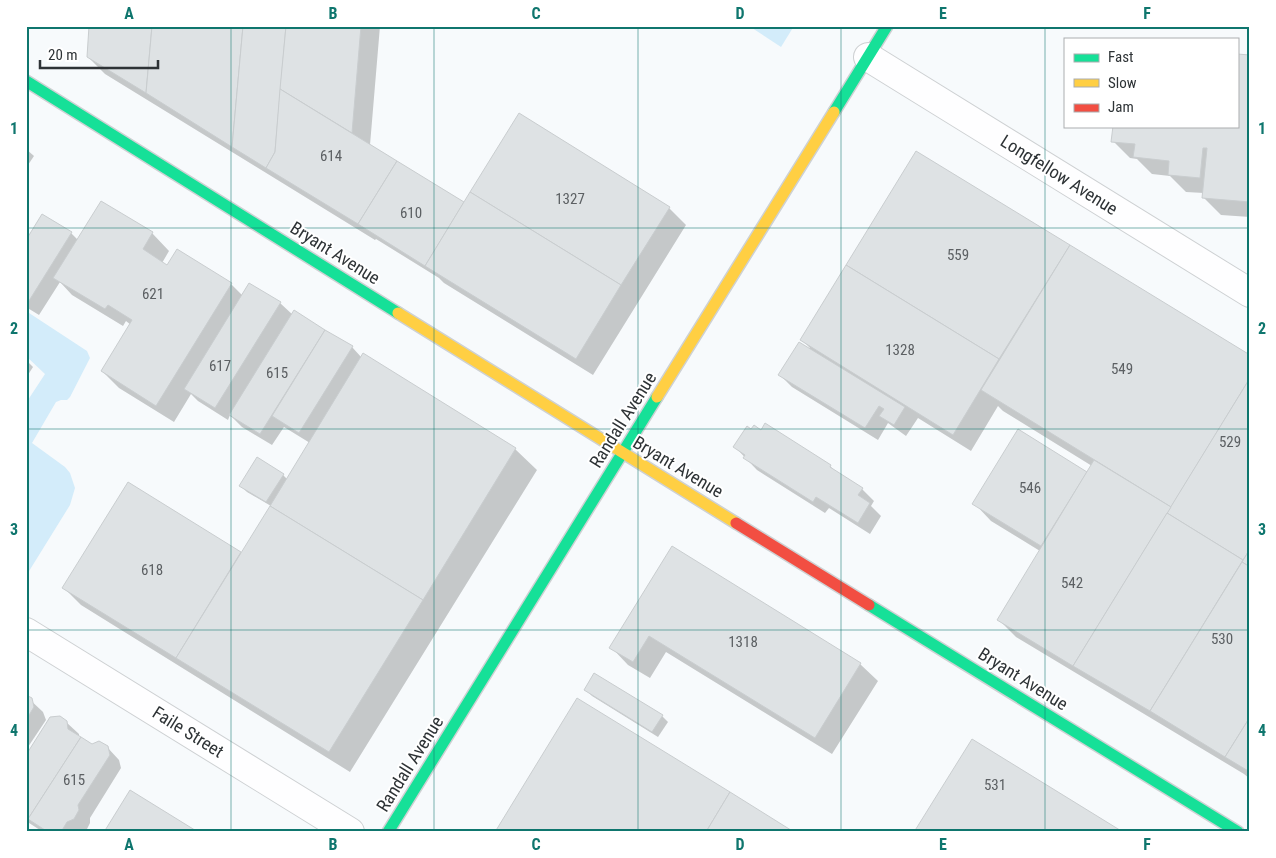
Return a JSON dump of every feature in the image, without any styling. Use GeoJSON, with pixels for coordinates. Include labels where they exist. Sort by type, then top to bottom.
{"type":"FeatureCollection","features":[{"type":"Feature","properties":{"kind":"street","name":"Randall Avenue"},"geometry":{"type":"LineString","coordinates":[[388,832],[887,26]]}},
{"type":"Feature","properties":{"kind":"street","name":"Longfellow Avenue"},"geometry":{"type":"LineString","coordinates":[[868,57],[1250,293]]}},
{"type":"Feature","properties":{"kind":"street","name":"Bryant Avenue"},"geometry":{"type":"LineString","coordinates":[[26,81],[623,454],[1238,832]]}},
{"type":"Feature","properties":{"kind":"street","name":"Faile Street"},"geometry":{"type":"LineString","coordinates":[[26,632],[350,832]]}},
{"type":"Feature","properties":{"kind":"shaded area"},"geometry":{"type":"Polygon","coordinates":[[[749,26],[794,26],[781,47],[749,26]]]}},
{"type":"Feature","properties":{"kind":"shaded area"},"geometry":{"type":"Polygon","coordinates":[[[26,311],[87,351],[90,358],[70,397],[67,400],[56,402],[32,443],[65,467],[70,473],[75,488],[70,505],[26,576],[26,403],[45,374],[26,356],[26,311]]]}},
{"type":"Feature","properties":{"kind":"building"},"geometry":{"type":"Polygon","coordinates":[[[89,26],[152,26],[146,93],[87,57],[89,26]]]}},
{"type":"Feature","properties":{"kind":"building"},"geometry":{"type":"Polygon","coordinates":[[[152,26],[243,26],[232,147],[146,93],[152,26]]]}},
{"type":"Feature","properties":{"kind":"building"},"geometry":{"type":"Polygon","coordinates":[[[243,26],[286,26],[275,152],[266,168],[232,147],[243,26]]]}},
{"type":"Feature","properties":{"kind":"building"},"geometry":{"type":"Polygon","coordinates":[[[286,26],[361,26],[352,133],[280,89],[286,26]]]}},
{"type":"Feature","properties":{"kind":"building"},"geometry":{"type":"Polygon","coordinates":[[[1238,54],[1250,55],[1250,202],[1202,198],[1207,148],[1203,148],[1200,178],[1168,175],[1169,161],[1133,157],[1135,144],[1111,142],[1113,128],[1238,128],[1238,54]]]}},
{"type":"Feature","properties":{"kind":"building"},"geometry":{"type":"Polygon","coordinates":[[[280,89],[397,161],[358,224],[266,168],[275,152],[280,89]]]}},
{"type":"Feature","properties":{"kind":"building"},"geometry":{"type":"Polygon","coordinates":[[[519,113],[670,207],[621,285],[470,192],[519,113]]]}},
{"type":"Feature","properties":{"kind":"building"},"geometry":{"type":"Polygon","coordinates":[[[916,151],[1070,245],[999,359],[846,265],[916,151]]]}},
{"type":"Feature","properties":{"kind":"building"},"geometry":{"type":"Polygon","coordinates":[[[397,161],[464,202],[425,266],[358,224],[397,161]]]}},
{"type":"Feature","properties":{"kind":"building"},"geometry":{"type":"Polygon","coordinates":[[[470,192],[621,285],[576,359],[425,266],[470,192]]]}},
{"type":"Feature","properties":{"kind":"building"},"geometry":{"type":"Polygon","coordinates":[[[101,201],[153,232],[143,249],[167,265],[177,249],[232,283],[156,406],[101,371],[132,320],[108,305],[105,309],[53,278],[101,201]]]}},
{"type":"Feature","properties":{"kind":"building"},"geometry":{"type":"Polygon","coordinates":[[[42,214],[72,232],[27,304],[26,240],[42,214]]]}},
{"type":"Feature","properties":{"kind":"building"},"geometry":{"type":"Polygon","coordinates":[[[1070,245],[1250,355],[1250,378],[1171,507],[981,390],[1070,245]]]}},
{"type":"Feature","properties":{"kind":"building"},"geometry":{"type":"Polygon","coordinates":[[[846,265],[999,359],[953,435],[800,340],[846,265]]]}},
{"type":"Feature","properties":{"kind":"building"},"geometry":{"type":"Polygon","coordinates":[[[249,283],[281,302],[215,408],[184,389],[249,283]]]}},
{"type":"Feature","properties":{"kind":"building"},"geometry":{"type":"Polygon","coordinates":[[[294,310],[325,330],[260,434],[229,415],[294,310]]]}},
{"type":"Feature","properties":{"kind":"building"},"geometry":{"type":"Polygon","coordinates":[[[325,330],[353,346],[299,433],[272,416],[325,330]]]}},
{"type":"Feature","properties":{"kind":"building"},"geometry":{"type":"Polygon","coordinates":[[[799,342],[905,407],[894,425],[879,416],[884,409],[879,406],[865,428],[778,375],[799,342]]]}},
{"type":"Feature","properties":{"kind":"building"},"geometry":{"type":"Polygon","coordinates":[[[363,353],[516,448],[423,600],[270,506],[363,353]]]}},
{"type":"Feature","properties":{"kind":"building"},"geometry":{"type":"Polygon","coordinates":[[[1250,378],[1250,549],[1243,560],[1167,513],[1250,378]]]}},
{"type":"Feature","properties":{"kind":"building"},"geometry":{"type":"Polygon","coordinates":[[[765,423],[863,488],[858,495],[870,503],[858,523],[816,497],[813,502],[743,458],[745,455],[733,447],[747,426],[751,429],[754,425],[761,430],[765,423]]]}},
{"type":"Feature","properties":{"kind":"building"},"geometry":{"type":"Polygon","coordinates":[[[1018,429],[1087,472],[1041,546],[972,504],[1018,429]]]}},
{"type":"Feature","properties":{"kind":"building"},"geometry":{"type":"Polygon","coordinates":[[[257,457],[284,474],[266,502],[239,486],[257,457]]]}},
{"type":"Feature","properties":{"kind":"building"},"geometry":{"type":"Polygon","coordinates":[[[1094,460],[1171,507],[1073,666],[997,620],[1094,460]]]}},
{"type":"Feature","properties":{"kind":"building"},"geometry":{"type":"Polygon","coordinates":[[[128,482],[241,552],[176,658],[62,588],[128,482]]]}},
{"type":"Feature","properties":{"kind":"building"},"geometry":{"type":"Polygon","coordinates":[[[270,506],[423,600],[329,752],[176,658],[270,506]]]}},
{"type":"Feature","properties":{"kind":"building"},"geometry":{"type":"Polygon","coordinates":[[[1167,513],[1243,560],[1150,711],[1073,666],[1167,513]]]}},
{"type":"Feature","properties":{"kind":"building"},"geometry":{"type":"Polygon","coordinates":[[[672,546],[861,663],[815,738],[649,636],[633,662],[609,648],[672,546]]]}},
{"type":"Feature","properties":{"kind":"building"},"geometry":{"type":"Polygon","coordinates":[[[1250,549],[1250,567],[1242,562],[1250,549]]]}},
{"type":"Feature","properties":{"kind":"building"},"geometry":{"type":"Polygon","coordinates":[[[1242,562],[1250,567],[1250,717],[1225,757],[1150,711],[1242,562]]]}},
{"type":"Feature","properties":{"kind":"building"},"geometry":{"type":"Polygon","coordinates":[[[594,673],[663,715],[652,732],[584,690],[594,673]]]}},
{"type":"Feature","properties":{"kind":"building"},"geometry":{"type":"Polygon","coordinates":[[[26,695],[32,698],[34,707],[26,720],[26,695]]]}},
{"type":"Feature","properties":{"kind":"building"},"geometry":{"type":"Polygon","coordinates":[[[577,698],[730,792],[706,832],[495,832],[577,698]]]}},
{"type":"Feature","properties":{"kind":"building"},"geometry":{"type":"Polygon","coordinates":[[[60,716],[67,721],[68,729],[81,737],[28,819],[26,818],[26,755],[50,717],[60,716]]]}},
{"type":"Feature","properties":{"kind":"building"},"geometry":{"type":"Polygon","coordinates":[[[1250,717],[1250,772],[1225,757],[1250,717]]]}},
{"type":"Feature","properties":{"kind":"building"},"geometry":{"type":"Polygon","coordinates":[[[81,737],[92,744],[99,741],[108,746],[110,755],[78,805],[79,810],[74,819],[67,822],[61,832],[48,832],[28,819],[81,737]]]}},
{"type":"Feature","properties":{"kind":"building"},"geometry":{"type":"Polygon","coordinates":[[[972,739],[1123,832],[914,832],[972,739]]]}},
{"type":"Feature","properties":{"kind":"building"},"geometry":{"type":"Polygon","coordinates":[[[130,790],[198,832],[104,832],[130,790]]]}},
{"type":"Feature","properties":{"kind":"building"},"geometry":{"type":"Polygon","coordinates":[[[730,792],[794,832],[706,832],[730,792]]]}},
{"type":"Feature","properties":{"kind":"traffic: fast"},"geometry":{"type":"LineString","coordinates":[[834,112],[887,26]]}},
{"type":"Feature","properties":{"kind":"traffic: fast"},"geometry":{"type":"LineString","coordinates":[[26,81],[398,313]]}},
{"type":"Feature","properties":{"kind":"traffic: fast"},"geometry":{"type":"LineString","coordinates":[[388,832],[657,397]]}},
{"type":"Feature","properties":{"kind":"traffic: fast"},"geometry":{"type":"LineString","coordinates":[[869,605],[1238,832]]}},
{"type":"Feature","properties":{"kind":"traffic: slow"},"geometry":{"type":"LineString","coordinates":[[657,397],[834,112]]}},
{"type":"Feature","properties":{"kind":"traffic: slow"},"geometry":{"type":"LineString","coordinates":[[398,313],[736,523]]}},
{"type":"Feature","properties":{"kind":"traffic: jam"},"geometry":{"type":"LineString","coordinates":[[736,523],[869,605]]}}]}
